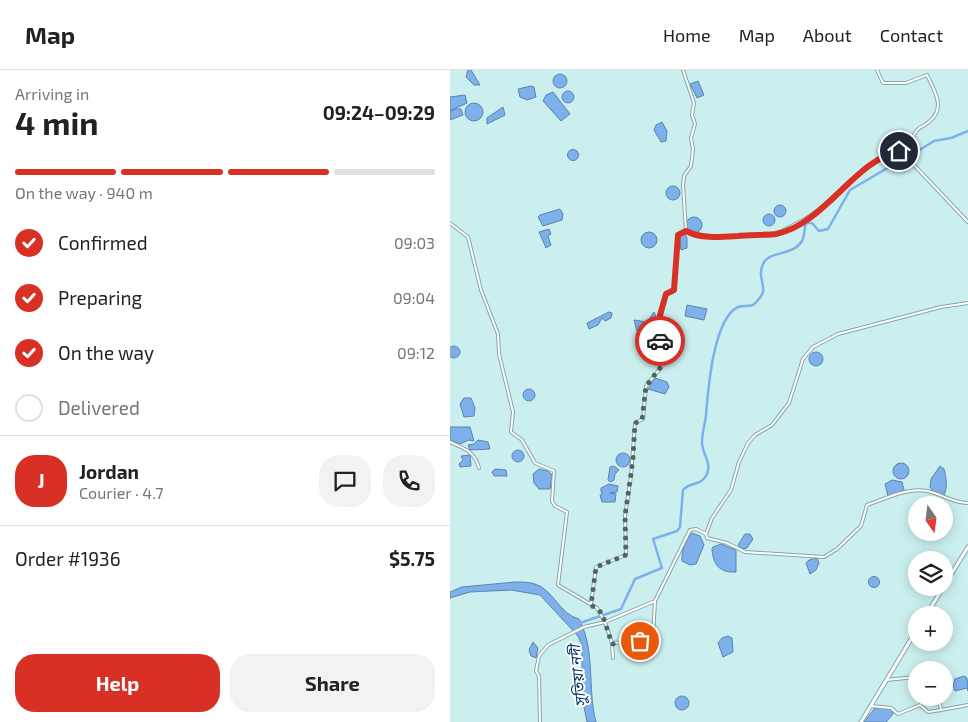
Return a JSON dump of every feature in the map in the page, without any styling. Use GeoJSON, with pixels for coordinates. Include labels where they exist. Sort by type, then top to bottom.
{"type":"FeatureCollection","features":[{"type":"Feature","properties":{"kind":"main road"},"geometry":{"type":"LineString","coordinates":[[953,571],[968,547]]}},
{"type":"Feature","properties":{"kind":"main road"},"geometry":{"type":"LineString","coordinates":[[861,722],[908,644]]}},
{"type":"Feature","properties":{"kind":"street"},"geometry":{"type":"LineString","coordinates":[[682,70],[694,103],[692,112],[695,124],[691,138],[693,149],[691,166],[684,176],[683,185],[686,231]]}},
{"type":"Feature","properties":{"kind":"street"},"geometry":{"type":"LineString","coordinates":[[877,70],[882,83],[906,83],[927,75],[933,84],[939,102],[937,111],[932,120],[917,130],[909,149],[914,165],[968,222]]}},
{"type":"Feature","properties":{"kind":"street"},"geometry":{"type":"LineString","coordinates":[[686,231],[693,235],[722,237],[776,234],[806,219],[833,200],[849,182],[879,159],[889,154],[909,149]]}},
{"type":"Feature","properties":{"kind":"street"},"geometry":{"type":"LineString","coordinates":[[450,223],[468,236],[481,290],[498,334],[499,354],[513,412],[511,432],[522,440],[535,462],[554,472],[552,501],[555,506],[567,512],[558,585],[602,613],[612,644],[613,658]]}},
{"type":"Feature","properties":{"kind":"street"},"geometry":{"type":"LineString","coordinates":[[591,605],[596,567],[626,555],[625,516],[633,459],[635,423],[642,420],[646,386],[663,364],[660,345],[661,310],[666,294],[674,290],[678,235],[686,231]]}},
{"type":"Feature","properties":{"kind":"street"},"geometry":{"type":"LineString","coordinates":[[706,534],[715,511],[731,490],[739,462],[748,444],[755,435],[772,425],[789,403],[803,359],[813,347],[838,334],[941,307],[968,303]]}},
{"type":"Feature","properties":{"kind":"street"},"geometry":{"type":"LineString","coordinates":[[450,442],[468,450],[477,459],[479,468]]}},
{"type":"Feature","properties":{"kind":"street"},"geometry":{"type":"LineString","coordinates":[[612,644],[640,641],[653,636],[655,601],[690,530],[696,528],[706,534],[707,538],[727,543],[745,552],[824,557],[837,549],[861,526],[867,505],[910,492],[923,491],[954,502],[968,503]]}},
{"type":"Feature","properties":{"kind":"street"},"geometry":{"type":"LineString","coordinates":[[540,722],[539,676],[536,671],[536,665],[548,645],[574,634],[584,627],[605,622],[655,601]]}},
{"type":"Feature","properties":{"kind":"street"},"geometry":{"type":"LineString","coordinates":[[886,680],[908,678]]}},
{"type":"Feature","properties":{"kind":"street"},"geometry":{"type":"LineString","coordinates":[[871,706],[891,708],[898,714],[920,705],[928,712],[968,705]]}},
{"type":"Feature","properties":{"kind":"street"},"geometry":{"type":"LineString","coordinates":[[940,706],[941,710]]}},
{"type":"Feature","properties":{"kind":"water"},"geometry":{"type":"Polygon","coordinates":[[[468,70],[471,70],[480,85],[474,85],[466,77],[468,70]]]}},
{"type":"Feature","properties":{"kind":"water"},"geometry":{"type":"Polygon","coordinates":[[[560,74],[565,76],[567,81],[565,86],[560,88],[555,86],[553,81],[555,76],[560,74]]]}},
{"type":"Feature","properties":{"kind":"water"},"geometry":{"type":"Polygon","coordinates":[[[698,81],[704,95],[697,98],[690,84],[698,81]]]}},
{"type":"Feature","properties":{"kind":"water"},"geometry":{"type":"Polygon","coordinates":[[[534,87],[536,97],[527,100],[520,97],[518,89],[534,87]]]}},
{"type":"Feature","properties":{"kind":"water"},"geometry":{"type":"Polygon","coordinates":[[[566,91],[570,91],[574,97],[570,103],[566,103],[562,99],[562,95],[566,91]]]}},
{"type":"Feature","properties":{"kind":"water"},"geometry":{"type":"Polygon","coordinates":[[[553,92],[570,114],[561,121],[543,101],[546,95],[553,92]]]}},
{"type":"Feature","properties":{"kind":"water"},"geometry":{"type":"Polygon","coordinates":[[[465,95],[467,103],[450,111],[450,97],[465,95]]]}},
{"type":"Feature","properties":{"kind":"water"},"geometry":{"type":"Polygon","coordinates":[[[470,103],[478,103],[483,108],[481,119],[470,121],[465,116],[465,108],[470,103]]]}},
{"type":"Feature","properties":{"kind":"water"},"geometry":{"type":"Polygon","coordinates":[[[503,107],[505,115],[487,124],[487,118],[503,107]]]}},
{"type":"Feature","properties":{"kind":"water"},"geometry":{"type":"Polygon","coordinates":[[[455,109],[461,109],[463,115],[450,120],[450,112],[455,109]]]}},
{"type":"Feature","properties":{"kind":"water"},"geometry":{"type":"Polygon","coordinates":[[[662,122],[667,131],[666,141],[661,142],[654,130],[656,125],[662,122]]]}},
{"type":"Feature","properties":{"kind":"water"},"geometry":{"type":"Polygon","coordinates":[[[573,149],[579,155],[573,161],[567,155],[573,149]]]}},
{"type":"Feature","properties":{"kind":"water"},"geometry":{"type":"Polygon","coordinates":[[[673,186],[678,188],[680,193],[678,198],[673,200],[668,198],[666,193],[668,188],[673,186]]]}},
{"type":"Feature","properties":{"kind":"water"},"geometry":{"type":"Polygon","coordinates":[[[780,205],[786,211],[780,217],[774,211],[780,205]]]}},
{"type":"Feature","properties":{"kind":"water"},"geometry":{"type":"Polygon","coordinates":[[[560,209],[563,214],[562,220],[543,226],[538,217],[540,215],[560,209]]]}},
{"type":"Feature","properties":{"kind":"water"},"geometry":{"type":"Polygon","coordinates":[[[769,214],[775,220],[769,226],[763,220],[769,214]]]}},
{"type":"Feature","properties":{"kind":"water"},"geometry":{"type":"Polygon","coordinates":[[[694,217],[702,225],[694,233],[686,225],[694,217]]]}},
{"type":"Feature","properties":{"kind":"water"},"geometry":{"type":"Polygon","coordinates":[[[549,229],[551,234],[548,236],[551,245],[546,248],[539,232],[549,229]]]}},
{"type":"Feature","properties":{"kind":"water"},"geometry":{"type":"Polygon","coordinates":[[[649,232],[655,234],[657,240],[655,246],[649,248],[643,246],[641,240],[643,234],[649,232]]]}},
{"type":"Feature","properties":{"kind":"water"},"geometry":{"type":"Polygon","coordinates":[[[685,234],[687,248],[681,250],[679,237],[685,234]]]}},
{"type":"Feature","properties":{"kind":"water"},"geometry":{"type":"Polygon","coordinates":[[[687,305],[707,309],[704,320],[685,316],[687,305]]]}},
{"type":"Feature","properties":{"kind":"water"},"geometry":{"type":"Polygon","coordinates":[[[609,312],[612,313],[611,318],[605,321],[602,318],[598,325],[589,329],[587,323],[609,312]]]}},
{"type":"Feature","properties":{"kind":"water"},"geometry":{"type":"Polygon","coordinates":[[[654,312],[657,319],[657,331],[637,331],[634,320],[647,322],[654,312]]]}},
{"type":"Feature","properties":{"kind":"water"},"geometry":{"type":"Polygon","coordinates":[[[454,346],[459,350],[458,356],[454,358],[450,356],[450,348],[454,346]]]}},
{"type":"Feature","properties":{"kind":"water"},"geometry":{"type":"Polygon","coordinates":[[[813,352],[819,352],[823,359],[819,366],[813,366],[809,362],[809,356],[813,352]]]}},
{"type":"Feature","properties":{"kind":"water"},"geometry":{"type":"Polygon","coordinates":[[[655,378],[667,382],[669,387],[665,394],[648,389],[655,378]]]}},
{"type":"Feature","properties":{"kind":"water"},"geometry":{"type":"Polygon","coordinates":[[[527,389],[531,389],[535,395],[531,401],[527,401],[523,397],[523,393],[527,389]]]}},
{"type":"Feature","properties":{"kind":"water"},"geometry":{"type":"Polygon","coordinates":[[[464,398],[471,398],[475,408],[474,416],[464,417],[460,404],[464,398]]]}},
{"type":"Feature","properties":{"kind":"water"},"geometry":{"type":"Polygon","coordinates":[[[450,427],[470,427],[474,441],[469,440],[460,444],[450,440],[450,427]]]}},
{"type":"Feature","properties":{"kind":"water"},"geometry":{"type":"Polygon","coordinates":[[[478,440],[488,442],[490,449],[470,450],[468,445],[474,444],[478,440]]]}},
{"type":"Feature","properties":{"kind":"water"},"geometry":{"type":"Polygon","coordinates":[[[518,450],[524,456],[518,462],[512,456],[518,450]]]}},
{"type":"Feature","properties":{"kind":"water"},"geometry":{"type":"Polygon","coordinates":[[[620,453],[626,453],[630,460],[626,467],[620,467],[616,463],[616,457],[620,453]]]}},
{"type":"Feature","properties":{"kind":"water"},"geometry":{"type":"Polygon","coordinates":[[[470,455],[471,466],[460,467],[459,464],[463,460],[461,456],[470,455]]]}},
{"type":"Feature","properties":{"kind":"water"},"geometry":{"type":"Polygon","coordinates":[[[901,463],[907,465],[909,471],[907,477],[901,479],[895,477],[893,471],[895,465],[901,463]]]}},
{"type":"Feature","properties":{"kind":"water"},"geometry":{"type":"Polygon","coordinates":[[[614,466],[619,470],[611,482],[608,480],[610,467],[614,466]]]}},
{"type":"Feature","properties":{"kind":"water"},"geometry":{"type":"Polygon","coordinates":[[[940,466],[944,469],[946,479],[944,495],[933,491],[930,487],[931,479],[940,466]]]}},
{"type":"Feature","properties":{"kind":"water"},"geometry":{"type":"Polygon","coordinates":[[[495,469],[506,470],[507,476],[494,476],[492,472],[495,469]]]}},
{"type":"Feature","properties":{"kind":"water"},"geometry":{"type":"Polygon","coordinates":[[[539,469],[548,471],[552,475],[550,489],[539,489],[534,483],[533,474],[539,469]]]}},
{"type":"Feature","properties":{"kind":"water"},"geometry":{"type":"Polygon","coordinates":[[[892,480],[902,482],[904,490],[888,496],[885,484],[892,480]]]}},
{"type":"Feature","properties":{"kind":"water"},"geometry":{"type":"Polygon","coordinates":[[[609,484],[618,486],[617,492],[610,493],[616,494],[615,502],[602,502],[600,495],[603,493],[601,488],[609,484]]]}},
{"type":"Feature","properties":{"kind":"water"},"geometry":{"type":"Polygon","coordinates":[[[692,533],[700,536],[704,545],[696,564],[690,565],[682,561],[682,558],[685,543],[692,533]]]}},
{"type":"Feature","properties":{"kind":"water"},"geometry":{"type":"Polygon","coordinates":[[[745,534],[750,534],[753,539],[747,548],[742,549],[738,545],[745,534]]]}},
{"type":"Feature","properties":{"kind":"water"},"geometry":{"type":"Polygon","coordinates":[[[721,544],[736,550],[736,572],[726,571],[716,564],[712,549],[721,544]]]}},
{"type":"Feature","properties":{"kind":"water"},"geometry":{"type":"Polygon","coordinates":[[[817,558],[819,563],[816,570],[810,574],[806,563],[817,558]]]}},
{"type":"Feature","properties":{"kind":"water"},"geometry":{"type":"Polygon","coordinates":[[[874,576],[880,582],[874,588],[868,582],[874,576]]]}},
{"type":"Feature","properties":{"kind":"water"},"geometry":{"type":"Polygon","coordinates":[[[515,582],[530,583],[542,587],[566,612],[579,619],[588,644],[593,709],[596,722],[587,722],[582,697],[582,645],[578,636],[540,595],[511,590],[470,592],[450,598],[450,592],[462,587],[515,582]]]}},
{"type":"Feature","properties":{"kind":"water"},"geometry":{"type":"Polygon","coordinates":[[[728,636],[732,638],[733,652],[723,657],[718,643],[722,638],[728,636]]]}},
{"type":"Feature","properties":{"kind":"water"},"geometry":{"type":"Polygon","coordinates":[[[533,642],[538,648],[536,658],[531,656],[529,650],[533,642]]]}},
{"type":"Feature","properties":{"kind":"water"},"geometry":{"type":"Polygon","coordinates":[[[964,676],[967,678],[968,691],[967,688],[955,691],[953,685],[955,679],[964,676]]]}},
{"type":"Feature","properties":{"kind":"water"},"geometry":{"type":"Polygon","coordinates":[[[682,696],[687,698],[689,703],[687,708],[682,710],[677,708],[675,703],[677,698],[682,696]]]}},
{"type":"Feature","properties":{"kind":"water"},"geometry":{"type":"Polygon","coordinates":[[[875,708],[892,709],[893,714],[886,722],[864,722],[875,708]]]}},
{"type":"Feature","properties":{"kind":"waterway"},"geometry":{"type":"LineString","coordinates":[[913,154],[934,141],[951,138],[968,131]]}},
{"type":"Feature","properties":{"kind":"waterway"},"geometry":{"type":"LineString","coordinates":[[580,623],[621,609],[635,579],[662,568],[653,539],[677,531],[680,527],[683,490],[702,481],[707,474],[708,462],[702,447],[702,439],[710,373],[717,340],[730,314],[738,307],[753,305],[759,299],[763,289],[761,276],[763,264],[770,257],[798,246],[803,239],[806,223],[812,223],[819,231],[828,229],[850,190],[908,156]]}},
{"type":"Feature","properties":{"kind":"way so far"},"geometry":{"type":"LineString","coordinates":[[640,641],[615,642],[612,644],[602,613],[591,605],[591,595],[596,567],[626,555],[624,529],[635,442],[635,423],[642,420],[646,386],[663,364],[660,341]]}},
{"type":"Feature","properties":{"kind":"route"},"geometry":{"type":"LineString","coordinates":[[660,341],[662,304],[668,291],[674,290],[678,235],[686,231],[693,235],[722,237],[761,233],[776,234],[806,219],[833,200],[847,187],[849,182],[879,159],[899,151]]}},
{"type":"Feature","properties":{"kind":"water label","name":"সুতিয়া নদী"},"geometry":{"type":"Point","coordinates":[577,676]}}]}
